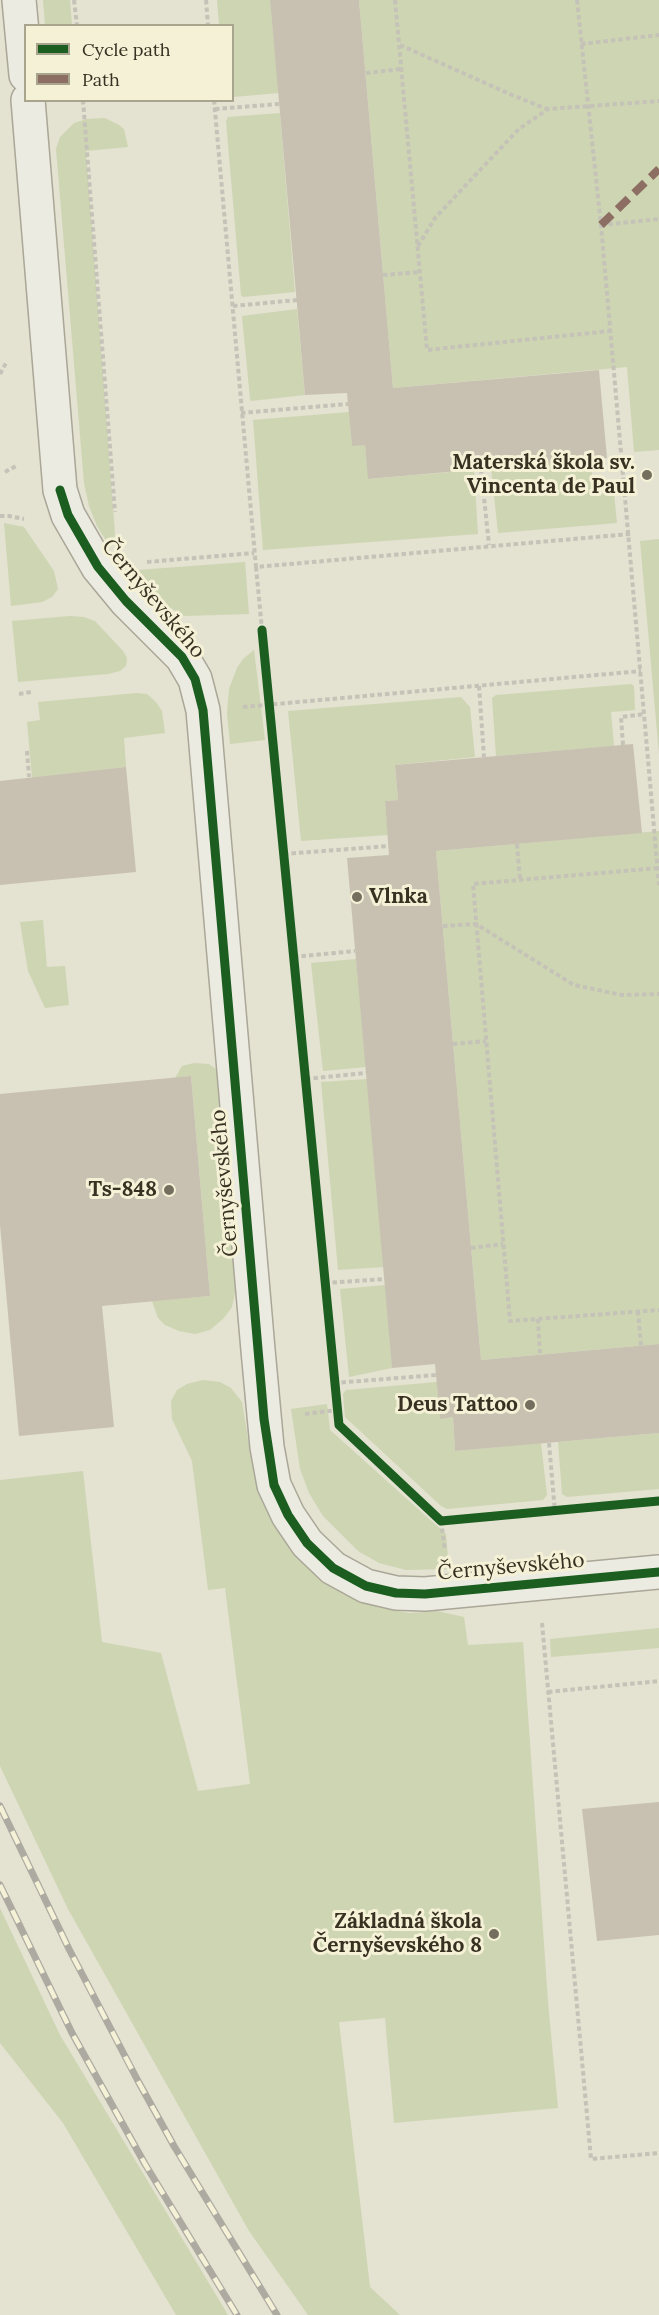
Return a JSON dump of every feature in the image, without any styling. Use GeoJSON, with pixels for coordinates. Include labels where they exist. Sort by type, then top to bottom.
{"type":"FeatureCollection","features":[{"type":"Feature","properties":{"kind":"street"},"geometry":{"type":"LineString","coordinates":[[20,0],[24,50]]}},
{"type":"Feature","properties":{"kind":"street","name":"Černyševského"},"geometry":{"type":"LineString","coordinates":[[27,102],[60,490],[68,515],[98,567],[126,601],[182,657],[195,679],[203,710],[260,1373],[267,1448],[274,1485],[288,1515],[307,1544],[333,1568],[366,1586],[396,1593],[425,1594],[659,1572]]}},
{"type":"Feature","properties":{"kind":"path"},"geometry":{"type":"LineString","coordinates":[[74,0],[76,24]]}},
{"type":"Feature","properties":{"kind":"path"},"geometry":{"type":"LineString","coordinates":[[206,0],[208,24]]}},
{"type":"Feature","properties":{"kind":"path"},"geometry":{"type":"LineString","coordinates":[[395,0],[427,350],[610,331]]}},
{"type":"Feature","properties":{"kind":"path"},"geometry":{"type":"LineString","coordinates":[[577,0],[630,534],[659,885]]}},
{"type":"Feature","properties":{"kind":"path"},"geometry":{"type":"LineString","coordinates":[[581,44],[659,35]]}},
{"type":"Feature","properties":{"kind":"path"},"geometry":{"type":"LineString","coordinates":[[399,45],[548,109],[659,101]]}},
{"type":"Feature","properties":{"kind":"path"},"geometry":{"type":"LineString","coordinates":[[366,73],[401,69]]}},
{"type":"Feature","properties":{"kind":"path"},"geometry":{"type":"LineString","coordinates":[[82,102],[116,516]]}},
{"type":"Feature","properties":{"kind":"path"},"geometry":{"type":"LineString","coordinates":[[214,102],[262,630]]}},
{"type":"Feature","properties":{"kind":"path"},"geometry":{"type":"LineString","coordinates":[[215,109],[279,104]]}},
{"type":"Feature","properties":{"kind":"path"},"geometry":{"type":"LineString","coordinates":[[418,246],[435,218],[473,177],[519,129],[548,109]]}},
{"type":"Feature","properties":{"kind":"path"},"geometry":{"type":"LineString","coordinates":[[601,225],[659,219]]}},
{"type":"Feature","properties":{"kind":"path"},"geometry":{"type":"LineString","coordinates":[[383,275],[420,272]]}},
{"type":"Feature","properties":{"kind":"path"},"geometry":{"type":"LineString","coordinates":[[233,306],[297,300]]}},
{"type":"Feature","properties":{"kind":"path"},"geometry":{"type":"LineString","coordinates":[[241,413],[348,404]]}},
{"type":"Feature","properties":{"kind":"path"},"geometry":{"type":"LineString","coordinates":[[481,469],[489,545]]}},
{"type":"Feature","properties":{"kind":"path"},"geometry":{"type":"LineString","coordinates":[[0,516],[21,518],[32,522]]}},
{"type":"Feature","properties":{"kind":"path"},"geometry":{"type":"LineString","coordinates":[[256,567],[630,534]]}},
{"type":"Feature","properties":{"kind":"path"},"geometry":{"type":"LineString","coordinates":[[142,562],[254,553]]}},
{"type":"Feature","properties":{"kind":"path"},"geometry":{"type":"LineString","coordinates":[[270,704],[641,671]]}},
{"type":"Feature","properties":{"kind":"path"},"geometry":{"type":"LineString","coordinates":[[479,686],[484,757]]}},
{"type":"Feature","properties":{"kind":"path"},"geometry":{"type":"LineString","coordinates":[[19,694],[31,692]]}},
{"type":"Feature","properties":{"kind":"path"},"geometry":{"type":"LineString","coordinates":[[623,745],[621,717],[645,714]]}},
{"type":"Feature","properties":{"kind":"path"},"geometry":{"type":"LineString","coordinates":[[27,751],[29,777]]}},
{"type":"Feature","properties":{"kind":"path"},"geometry":{"type":"LineString","coordinates":[[517,844],[520,879]]}},
{"type":"Feature","properties":{"kind":"path"},"geometry":{"type":"LineString","coordinates":[[284,854],[389,846]]}},
{"type":"Feature","properties":{"kind":"path"},"geometry":{"type":"LineString","coordinates":[[657,868],[473,884],[510,1321],[659,1310]]}},
{"type":"Feature","properties":{"kind":"path"},"geometry":{"type":"LineString","coordinates":[[443,926],[476,924],[574,985],[622,995],[659,994]]}},
{"type":"Feature","properties":{"kind":"path"},"geometry":{"type":"LineString","coordinates":[[294,957],[355,951]]}},
{"type":"Feature","properties":{"kind":"path"},"geometry":{"type":"LineString","coordinates":[[453,1044],[486,1041]]}},
{"type":"Feature","properties":{"kind":"path"},"geometry":{"type":"LineString","coordinates":[[306,1079],[366,1073]]}},
{"type":"Feature","properties":{"kind":"path"},"geometry":{"type":"LineString","coordinates":[[471,1248],[503,1244]]}},
{"type":"Feature","properties":{"kind":"path"},"geometry":{"type":"LineString","coordinates":[[325,1283],[385,1279]]}},
{"type":"Feature","properties":{"kind":"path"},"geometry":{"type":"LineString","coordinates":[[638,1311],[641,1346]]}},
{"type":"Feature","properties":{"kind":"path"},"geometry":{"type":"LineString","coordinates":[[538,1319],[540,1355]]}},
{"type":"Feature","properties":{"kind":"path"},"geometry":{"type":"LineString","coordinates":[[334,1383],[436,1375]]}},
{"type":"Feature","properties":{"kind":"path"},"geometry":{"type":"LineString","coordinates":[[549,1443],[555,1512]]}},
{"type":"Feature","properties":{"kind":"path"},"geometry":{"type":"LineString","coordinates":[[538,1583],[591,2159],[659,2153]]}},
{"type":"Feature","properties":{"kind":"path"},"geometry":{"type":"LineString","coordinates":[[548,1692],[659,1681]]}},
{"type":"Feature","properties":{"kind":"green space"},"geometry":{"type":"Polygon","coordinates":[[[43,0],[70,0],[72,24],[45,24],[43,0]]]}},
{"type":"Feature","properties":{"kind":"green space"},"geometry":{"type":"Polygon","coordinates":[[[217,0],[270,0],[279,93],[234,97],[234,24],[219,24],[217,0]]]}},
{"type":"Feature","properties":{"kind":"green space"},"geometry":{"type":"Polygon","coordinates":[[[359,0],[659,0],[659,450],[634,452],[627,367],[393,388],[359,0]]]}},
{"type":"Feature","properties":{"kind":"green space"},"geometry":{"type":"Polygon","coordinates":[[[280,113],[295,292],[243,297],[226,121],[228,117],[280,113]]]}},
{"type":"Feature","properties":{"kind":"green space"},"geometry":{"type":"Polygon","coordinates":[[[105,118],[124,129],[128,147],[86,151],[115,534],[114,540],[109,541],[105,539],[97,526],[89,506],[84,483],[56,149],[60,137],[74,123],[87,119],[105,118]]]}},
{"type":"Feature","properties":{"kind":"green space"},"geometry":{"type":"Polygon","coordinates":[[[297,309],[305,395],[251,401],[242,316],[297,309]]]}},
{"type":"Feature","properties":{"kind":"green space"},"geometry":{"type":"Polygon","coordinates":[[[349,412],[352,445],[365,445],[369,479],[474,470],[478,534],[263,550],[253,420],[349,412]]]}},
{"type":"Feature","properties":{"kind":"green space"},"geometry":{"type":"Polygon","coordinates":[[[591,459],[593,494],[614,493],[617,523],[498,533],[491,468],[591,459]]]}},
{"type":"Feature","properties":{"kind":"green space"},"geometry":{"type":"Polygon","coordinates":[[[4,523],[24,527],[54,571],[58,589],[52,597],[42,602],[11,606],[4,523]]]}},
{"type":"Feature","properties":{"kind":"green space"},"geometry":{"type":"Polygon","coordinates":[[[659,539],[659,754],[640,541],[659,539]]]}},
{"type":"Feature","properties":{"kind":"green space"},"geometry":{"type":"Polygon","coordinates":[[[245,562],[249,614],[184,616],[136,587],[124,571],[245,562]]]}},
{"type":"Feature","properties":{"kind":"green space"},"geometry":{"type":"Polygon","coordinates":[[[70,616],[95,621],[123,651],[127,658],[126,666],[120,671],[108,674],[18,682],[12,621],[70,616]]]}},
{"type":"Feature","properties":{"kind":"green space"},"geometry":{"type":"Polygon","coordinates":[[[254,650],[265,740],[230,744],[227,713],[229,689],[237,668],[243,659],[254,650]]]}},
{"type":"Feature","properties":{"kind":"green space"},"geometry":{"type":"Polygon","coordinates":[[[631,684],[634,686],[635,710],[611,712],[614,746],[496,756],[492,698],[496,695],[631,684]]]}},
{"type":"Feature","properties":{"kind":"green space"},"geometry":{"type":"Polygon","coordinates":[[[147,694],[156,702],[162,711],[165,733],[124,738],[126,767],[32,778],[27,722],[40,720],[38,702],[147,694]]]}},
{"type":"Feature","properties":{"kind":"green space"},"geometry":{"type":"Polygon","coordinates":[[[461,697],[470,707],[475,757],[395,765],[398,800],[385,801],[388,835],[301,841],[288,711],[461,697]]]}},
{"type":"Feature","properties":{"kind":"green space"},"geometry":{"type":"Polygon","coordinates":[[[659,831],[659,1344],[481,1360],[436,851],[659,831]]]}},
{"type":"Feature","properties":{"kind":"green space"},"geometry":{"type":"Polygon","coordinates":[[[43,920],[47,967],[65,966],[69,1005],[45,1008],[28,971],[20,922],[43,920]]]}},
{"type":"Feature","properties":{"kind":"green space"},"geometry":{"type":"Polygon","coordinates":[[[356,959],[366,1067],[323,1071],[311,963],[356,959]]]}},
{"type":"Feature","properties":{"kind":"green space"},"geometry":{"type":"Polygon","coordinates":[[[194,1063],[209,1064],[216,1069],[219,1076],[236,1288],[232,1307],[223,1319],[210,1330],[195,1334],[165,1325],[158,1318],[152,1301],[210,1296],[191,1076],[175,1078],[182,1066],[194,1063]]]}},
{"type":"Feature","properties":{"kind":"green space"},"geometry":{"type":"Polygon","coordinates":[[[367,1079],[384,1267],[338,1270],[321,1082],[367,1079]]]}},
{"type":"Feature","properties":{"kind":"green space"},"geometry":{"type":"Polygon","coordinates":[[[386,1285],[392,1368],[349,1377],[340,1289],[386,1285]]]}},
{"type":"Feature","properties":{"kind":"green space"},"geometry":{"type":"Polygon","coordinates":[[[203,1380],[220,1382],[231,1388],[242,1402],[256,1476],[357,1599],[381,1608],[409,1613],[437,1611],[464,1617],[468,1645],[523,1642],[548,2002],[558,2108],[394,2123],[385,2018],[339,2022],[370,2287],[400,2315],[308,2315],[249,2231],[68,1909],[0,1766],[0,1480],[83,1471],[102,1642],[161,1653],[198,1791],[250,1784],[225,1588],[208,1590],[192,1461],[172,1419],[171,1401],[177,1390],[187,1384],[203,1380]]]}},
{"type":"Feature","properties":{"kind":"green space"},"geometry":{"type":"Polygon","coordinates":[[[437,1382],[440,1418],[453,1417],[455,1451],[541,1443],[547,1495],[543,1500],[447,1509],[345,1417],[343,1394],[346,1390],[437,1382]]]}},
{"type":"Feature","properties":{"kind":"green space"},"geometry":{"type":"Polygon","coordinates":[[[327,1404],[330,1430],[446,1534],[449,1569],[406,1570],[379,1563],[358,1551],[323,1516],[309,1493],[300,1469],[291,1409],[327,1404]]]}},
{"type":"Feature","properties":{"kind":"green space"},"geometry":{"type":"Polygon","coordinates":[[[659,1433],[659,1489],[567,1497],[562,1494],[558,1442],[659,1433]]]}},
{"type":"Feature","properties":{"kind":"green space"},"geometry":{"type":"Polygon","coordinates":[[[659,1628],[659,1648],[551,1657],[550,1639],[659,1628]]]}},
{"type":"Feature","properties":{"kind":"green space"},"geometry":{"type":"Polygon","coordinates":[[[0,1908],[60,2035],[228,2315],[176,2315],[63,2123],[0,2043],[0,1908]]]}},
{"type":"Feature","properties":{"kind":"building"},"geometry":{"type":"Polygon","coordinates":[[[270,0],[359,0],[393,388],[599,370],[607,458],[368,479],[365,445],[352,446],[347,393],[305,395],[270,0]]]}},
{"type":"Feature","properties":{"kind":"building"},"geometry":{"type":"Polygon","coordinates":[[[633,744],[642,833],[436,851],[481,1360],[659,1344],[659,1433],[455,1451],[453,1417],[440,1419],[435,1364],[392,1368],[347,858],[389,855],[385,801],[398,800],[395,765],[633,744]]]}},
{"type":"Feature","properties":{"kind":"building"},"geometry":{"type":"Polygon","coordinates":[[[126,767],[136,872],[0,885],[0,781],[126,767]]]}},
{"type":"Feature","properties":{"kind":"building"},"geometry":{"type":"Polygon","coordinates":[[[191,1076],[210,1296],[102,1306],[114,1427],[19,1436],[0,1225],[0,1094],[191,1076]]]}},
{"type":"Feature","properties":{"kind":"building"},"geometry":{"type":"Polygon","coordinates":[[[659,1802],[659,1935],[597,1941],[582,1809],[659,1802]]]}},
{"type":"Feature","properties":{"kind":"railway"},"geometry":{"type":"LineString","coordinates":[[0,1806],[69,1949],[138,2081],[174,2146],[277,2315]]}},
{"type":"Feature","properties":{"kind":"railway"},"geometry":{"type":"LineString","coordinates":[[0,1885],[72,2033],[145,2164],[237,2315]]}},
{"type":"Feature","properties":{"kind":"marked path"},"geometry":{"type":"LineString","coordinates":[[601,225],[659,169]]}},
{"type":"Feature","properties":{"kind":"cycle path"},"geometry":{"type":"LineString","coordinates":[[60,490],[68,515],[98,567],[126,601],[182,657],[195,679],[203,710],[264,1419],[274,1485],[288,1515],[307,1543],[333,1568],[366,1586],[396,1593],[425,1594],[659,1572]]}},
{"type":"Feature","properties":{"kind":"cycle path"},"geometry":{"type":"LineString","coordinates":[[262,630],[339,1425],[441,1521],[659,1501]]}},
{"type":"Feature","properties":{"kind":"place","name":"Materská škola sv. Vincenta de Paul"},"geometry":{"type":"Point","coordinates":[647,475]}},
{"type":"Feature","properties":{"kind":"place","name":"Vlnka"},"geometry":{"type":"Point","coordinates":[357,897]}},
{"type":"Feature","properties":{"kind":"place","name":"Ts-848"},"geometry":{"type":"Point","coordinates":[169,1190]}},
{"type":"Feature","properties":{"kind":"place","name":"Deus Tattoo"},"geometry":{"type":"Point","coordinates":[530,1405]}},
{"type":"Feature","properties":{"kind":"place","name":"Základná škola Černyševského 8"},"geometry":{"type":"Point","coordinates":[494,1934]}}]}
